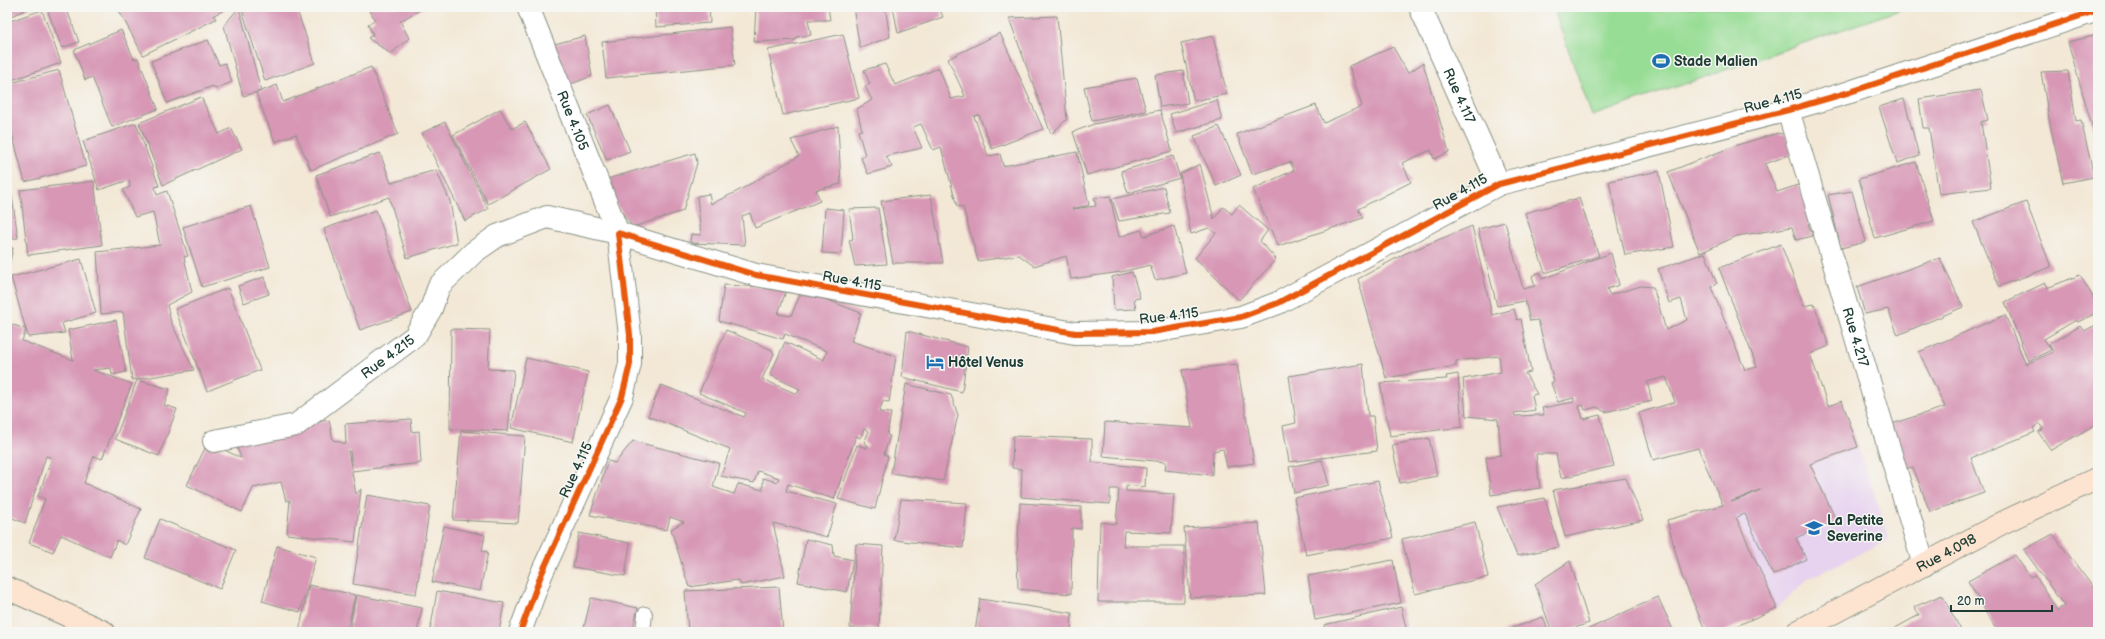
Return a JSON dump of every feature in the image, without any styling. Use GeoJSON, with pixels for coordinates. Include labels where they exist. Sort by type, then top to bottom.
{"type":"FeatureCollection","features":[{"type":"Feature","properties":{"kind":"main road","name":"Rue 4.098"},"geometry":{"type":"LineString","coordinates":[[1797,632],[2004,522],[2098,478]]}},
{"type":"Feature","properties":{"kind":"main road"},"geometry":{"type":"LineString","coordinates":[[7,588],[104,632]]}},
{"type":"Feature","properties":{"kind":"street","name":"Rue 4.105"},"geometry":{"type":"LineString","coordinates":[[528,7],[618,233]]}},
{"type":"Feature","properties":{"kind":"street","name":"Rue 4.117"},"geometry":{"type":"LineString","coordinates":[[1420,7],[1499,184]]}},
{"type":"Feature","properties":{"kind":"street","name":"Rue 4.115"},"geometry":{"type":"LineString","coordinates":[[520,632],[541,575],[622,398],[630,364],[630,335],[618,233],[756,276],[1075,334],[1152,332],[1242,317],[1278,303],[1499,184],[1788,110],[1850,92],[2098,10]]}},
{"type":"Feature","properties":{"kind":"street","name":"Rue 4.217"},"geometry":{"type":"LineString","coordinates":[[1788,110],[1924,565]]}},
{"type":"Feature","properties":{"kind":"street","name":"Rue 4.215"},"geometry":{"type":"LineString","coordinates":[[214,441],[296,425],[415,336],[431,309],[439,286],[474,252],[497,236],[548,217],[618,233]]}},
{"type":"Feature","properties":{"kind":"lane"},"geometry":{"type":"LineString","coordinates":[[643,632],[645,614]]}},
{"type":"Feature","properties":{"kind":"shaded area","name":"La Petite Severine"},"geometry":{"type":"Polygon","coordinates":[[[1858,447],[1890,539],[1808,579],[1777,608],[1729,502],[1809,463],[1858,447]]]}},
{"type":"Feature","properties":{"kind":"green space","name":"Stade Malien"},"geometry":{"type":"Polygon","coordinates":[[[1553,7],[1908,7],[1592,116],[1553,7]]]}},
{"type":"Feature","properties":{"kind":"building"},"geometry":{"type":"Polygon","coordinates":[[[7,7],[32,7],[7,18],[7,7]]]}},
{"type":"Feature","properties":{"kind":"building"},"geometry":{"type":"Polygon","coordinates":[[[52,7],[66,7],[79,42],[62,48],[47,9],[52,7]]]}},
{"type":"Feature","properties":{"kind":"building"},"geometry":{"type":"Polygon","coordinates":[[[117,7],[231,7],[214,15],[216,19],[143,55],[117,7]]]}},
{"type":"Feature","properties":{"kind":"building"},"geometry":{"type":"Polygon","coordinates":[[[239,7],[261,91],[243,96],[224,26],[239,7]]]}},
{"type":"Feature","properties":{"kind":"building"},"geometry":{"type":"Polygon","coordinates":[[[241,7],[296,7],[315,63],[265,81],[241,7]]]}},
{"type":"Feature","properties":{"kind":"building"},"geometry":{"type":"Polygon","coordinates":[[[368,7],[425,7],[400,21],[409,38],[391,54],[368,38],[373,35],[368,24],[375,20],[368,7]]]}},
{"type":"Feature","properties":{"kind":"building"},"geometry":{"type":"Polygon","coordinates":[[[655,7],[709,7],[710,23],[656,27],[655,7]]]}},
{"type":"Feature","properties":{"kind":"building"},"geometry":{"type":"Polygon","coordinates":[[[756,7],[828,7],[830,20],[808,20],[811,35],[796,37],[796,40],[754,42],[756,7]]]}},
{"type":"Feature","properties":{"kind":"building"},"geometry":{"type":"Polygon","coordinates":[[[853,7],[885,7],[890,37],[860,48],[853,7]]]}},
{"type":"Feature","properties":{"kind":"building"},"geometry":{"type":"Polygon","coordinates":[[[893,7],[939,7],[943,17],[898,33],[893,7]]]}},
{"type":"Feature","properties":{"kind":"building"},"geometry":{"type":"Polygon","coordinates":[[[42,10],[61,63],[9,81],[7,76],[7,22],[42,10]]]}},
{"type":"Feature","properties":{"kind":"building"},"geometry":{"type":"Polygon","coordinates":[[[1057,16],[1067,119],[1051,134],[1009,18],[1057,16]]]}},
{"type":"Feature","properties":{"kind":"building"},"geometry":{"type":"Polygon","coordinates":[[[730,27],[735,65],[606,78],[602,42],[730,27]]]}},
{"type":"Feature","properties":{"kind":"building"},"geometry":{"type":"Polygon","coordinates":[[[121,30],[134,59],[138,58],[158,109],[112,127],[92,77],[85,80],[74,50],[121,30]]]}},
{"type":"Feature","properties":{"kind":"building"},"geometry":{"type":"Polygon","coordinates":[[[1000,33],[1043,129],[992,149],[979,115],[974,116],[988,156],[1000,154],[1003,166],[1077,152],[1089,205],[1072,209],[1096,206],[1094,198],[1110,196],[1119,237],[1141,230],[1144,236],[1174,226],[1186,273],[1155,280],[1150,265],[1121,272],[1071,279],[1066,256],[1034,266],[1019,255],[978,261],[963,207],[957,206],[941,147],[933,150],[921,124],[913,127],[922,148],[886,156],[892,167],[868,174],[861,158],[865,155],[858,131],[862,130],[857,109],[872,100],[865,86],[870,84],[864,70],[885,64],[895,85],[939,68],[951,99],[965,96],[948,59],[1000,33]]]}},
{"type":"Feature","properties":{"kind":"building"},"geometry":{"type":"Polygon","coordinates":[[[843,34],[859,98],[783,115],[768,50],[843,34]]]}},
{"type":"Feature","properties":{"kind":"building"},"geometry":{"type":"Polygon","coordinates":[[[2098,35],[2098,147],[2068,42],[2098,35]]]}},
{"type":"Feature","properties":{"kind":"building"},"geometry":{"type":"Polygon","coordinates":[[[585,36],[592,76],[558,89],[543,47],[585,36]]]}},
{"type":"Feature","properties":{"kind":"building"},"geometry":{"type":"Polygon","coordinates":[[[1213,36],[1227,94],[1194,101],[1181,43],[1213,36]]]}},
{"type":"Feature","properties":{"kind":"building"},"geometry":{"type":"Polygon","coordinates":[[[208,40],[219,65],[225,63],[232,82],[215,89],[213,86],[167,103],[151,61],[208,40]]]}},
{"type":"Feature","properties":{"kind":"building"},"geometry":{"type":"Polygon","coordinates":[[[1393,47],[1408,73],[1423,63],[1449,152],[1434,159],[1431,150],[1402,163],[1411,182],[1358,209],[1363,218],[1278,246],[1253,189],[1294,170],[1290,162],[1252,174],[1237,134],[1316,105],[1324,123],[1362,106],[1349,66],[1393,47]]]}},
{"type":"Feature","properties":{"kind":"building"},"geometry":{"type":"Polygon","coordinates":[[[371,67],[398,134],[311,170],[296,134],[275,142],[256,93],[277,85],[283,102],[371,67]]]}},
{"type":"Feature","properties":{"kind":"building"},"geometry":{"type":"Polygon","coordinates":[[[59,70],[86,166],[25,182],[7,115],[7,84],[59,70]]]}},
{"type":"Feature","properties":{"kind":"building"},"geometry":{"type":"Polygon","coordinates":[[[1183,71],[1188,103],[1160,107],[1155,75],[1183,71]]]}},
{"type":"Feature","properties":{"kind":"building"},"geometry":{"type":"Polygon","coordinates":[[[2068,71],[2076,121],[2081,120],[2094,177],[2063,183],[2050,124],[2041,72],[2068,71]]]}},
{"type":"Feature","properties":{"kind":"building"},"geometry":{"type":"Polygon","coordinates":[[[1137,78],[1146,111],[1092,121],[1084,87],[1137,78]]]}},
{"type":"Feature","properties":{"kind":"building"},"geometry":{"type":"Polygon","coordinates":[[[1981,90],[1988,120],[1981,122],[1991,188],[1939,194],[1929,128],[1923,128],[1919,99],[1981,90]]]}},
{"type":"Feature","properties":{"kind":"building"},"geometry":{"type":"Polygon","coordinates":[[[201,97],[219,134],[231,128],[242,149],[163,185],[139,123],[201,97]]]}},
{"type":"Feature","properties":{"kind":"building"},"geometry":{"type":"Polygon","coordinates":[[[1904,99],[1919,156],[1897,163],[1879,107],[1904,99]]]}},
{"type":"Feature","properties":{"kind":"building"},"geometry":{"type":"Polygon","coordinates":[[[1217,100],[1222,120],[1176,133],[1170,114],[1217,100]]]}},
{"type":"Feature","properties":{"kind":"building"},"geometry":{"type":"Polygon","coordinates":[[[610,105],[630,151],[607,160],[587,115],[610,105]]]}},
{"type":"Feature","properties":{"kind":"building"},"geometry":{"type":"Polygon","coordinates":[[[500,109],[512,129],[525,122],[551,169],[488,204],[453,135],[500,109]]]}},
{"type":"Feature","properties":{"kind":"building"},"geometry":{"type":"Polygon","coordinates":[[[1160,110],[1172,151],[1087,175],[1073,132],[1094,124],[1160,110]]]}},
{"type":"Feature","properties":{"kind":"building"},"geometry":{"type":"Polygon","coordinates":[[[445,122],[488,209],[465,221],[422,133],[445,122]]]}},
{"type":"Feature","properties":{"kind":"building"},"geometry":{"type":"Polygon","coordinates":[[[136,123],[159,186],[155,187],[157,195],[167,191],[188,256],[184,257],[192,292],[167,305],[171,322],[194,370],[132,380],[123,312],[101,314],[97,252],[160,245],[153,212],[135,217],[123,190],[130,187],[129,180],[99,190],[83,141],[136,123]]]}},
{"type":"Feature","properties":{"kind":"building"},"geometry":{"type":"Polygon","coordinates":[[[838,126],[841,184],[816,190],[820,201],[755,228],[750,213],[742,216],[745,245],[690,243],[691,234],[701,235],[697,196],[709,194],[711,204],[738,191],[799,156],[791,140],[838,126]]]}},
{"type":"Feature","properties":{"kind":"building"},"geometry":{"type":"Polygon","coordinates":[[[1219,126],[1241,175],[1216,186],[1194,136],[1219,126]]]}},
{"type":"Feature","properties":{"kind":"building"},"geometry":{"type":"Polygon","coordinates":[[[1778,133],[1786,135],[1792,154],[1765,164],[1777,192],[1798,185],[1814,222],[1808,224],[1813,236],[1796,240],[1792,227],[1737,236],[1700,253],[1668,172],[1737,145],[1778,133]]]}},
{"type":"Feature","properties":{"kind":"building"},"geometry":{"type":"Polygon","coordinates":[[[380,153],[391,183],[436,170],[450,201],[457,243],[407,258],[389,197],[330,217],[316,175],[380,153]]]}},
{"type":"Feature","properties":{"kind":"building"},"geometry":{"type":"Polygon","coordinates":[[[695,153],[697,163],[683,211],[633,227],[615,203],[607,179],[695,153]]]}},
{"type":"Feature","properties":{"kind":"building"},"geometry":{"type":"Polygon","coordinates":[[[1173,156],[1180,178],[1128,193],[1121,171],[1173,156]]]}},
{"type":"Feature","properties":{"kind":"building"},"geometry":{"type":"Polygon","coordinates":[[[1916,162],[1934,221],[1875,238],[1859,179],[1916,162]]]}},
{"type":"Feature","properties":{"kind":"building"},"geometry":{"type":"Polygon","coordinates":[[[1200,164],[1214,219],[1223,207],[1232,214],[1239,205],[1268,230],[1260,241],[1276,259],[1239,300],[1195,258],[1216,233],[1209,228],[1191,234],[1180,174],[1200,164]]]}},
{"type":"Feature","properties":{"kind":"building"},"geometry":{"type":"Polygon","coordinates":[[[1659,171],[1674,247],[1625,255],[1609,181],[1659,171]]]}},
{"type":"Feature","properties":{"kind":"building"},"geometry":{"type":"Polygon","coordinates":[[[7,176],[9,176],[18,238],[7,239],[7,176]]]}},
{"type":"Feature","properties":{"kind":"building"},"geometry":{"type":"Polygon","coordinates":[[[94,181],[102,245],[28,255],[20,190],[94,181]]]}},
{"type":"Feature","properties":{"kind":"building"},"geometry":{"type":"Polygon","coordinates":[[[1164,187],[1170,213],[1119,221],[1112,199],[1164,187]]]}},
{"type":"Feature","properties":{"kind":"building"},"geometry":{"type":"Polygon","coordinates":[[[1852,191],[1866,242],[1841,248],[1828,195],[1852,191]]]}},
{"type":"Feature","properties":{"kind":"building"},"geometry":{"type":"Polygon","coordinates":[[[931,195],[943,263],[893,263],[881,201],[931,195]]]}},
{"type":"Feature","properties":{"kind":"building"},"geometry":{"type":"Polygon","coordinates":[[[1579,198],[1599,256],[1545,273],[1525,213],[1579,198]]]}},
{"type":"Feature","properties":{"kind":"building"},"geometry":{"type":"Polygon","coordinates":[[[2026,202],[2051,267],[1999,286],[1973,222],[2026,202]]]}},
{"type":"Feature","properties":{"kind":"building"},"geometry":{"type":"Polygon","coordinates":[[[251,206],[270,267],[202,287],[183,227],[251,206]]]}},
{"type":"Feature","properties":{"kind":"building"},"geometry":{"type":"Polygon","coordinates":[[[825,208],[844,210],[841,254],[822,253],[825,208]]]}},
{"type":"Feature","properties":{"kind":"building"},"geometry":{"type":"Polygon","coordinates":[[[878,208],[887,264],[855,266],[849,240],[853,239],[849,209],[878,208]]]}},
{"type":"Feature","properties":{"kind":"building"},"geometry":{"type":"Polygon","coordinates":[[[376,210],[412,312],[360,330],[324,229],[376,210]]]}},
{"type":"Feature","properties":{"kind":"building"},"geometry":{"type":"Polygon","coordinates":[[[1505,222],[1523,289],[1535,286],[1532,276],[1540,272],[1542,279],[1611,253],[1619,285],[1607,289],[1610,295],[1641,286],[1653,287],[1666,330],[1687,320],[1681,299],[1669,303],[1658,269],[1705,253],[1717,284],[1711,287],[1745,370],[1757,367],[1719,268],[1781,244],[1804,306],[1814,304],[1829,346],[1810,354],[1828,406],[1842,401],[1858,447],[1810,464],[1836,520],[1796,538],[1806,559],[1773,575],[1745,514],[1736,517],[1777,608],[1723,632],[1706,632],[1682,576],[1667,520],[1723,505],[1698,448],[1653,460],[1639,413],[1675,402],[1666,377],[1647,382],[1652,401],[1605,412],[1597,407],[1585,410],[1583,405],[1579,406],[1583,419],[1600,415],[1614,466],[1561,478],[1556,454],[1536,454],[1540,488],[1491,495],[1486,457],[1501,455],[1498,419],[1466,416],[1463,379],[1501,372],[1499,356],[1456,361],[1456,366],[1386,378],[1358,279],[1404,254],[1472,226],[1492,315],[1514,309],[1517,320],[1521,319],[1531,372],[1525,373],[1537,394],[1532,395],[1535,410],[1514,413],[1515,416],[1544,415],[1542,408],[1574,402],[1574,398],[1558,402],[1551,383],[1554,382],[1538,320],[1530,321],[1525,301],[1497,306],[1478,229],[1505,222]],[[1762,489],[1731,502],[1745,497],[1762,489]]]}},
{"type":"Feature","properties":{"kind":"building"},"geometry":{"type":"Polygon","coordinates":[[[7,247],[13,248],[8,271],[7,271],[7,247]]]}},
{"type":"Feature","properties":{"kind":"building"},"geometry":{"type":"Polygon","coordinates":[[[1940,258],[1963,307],[1898,335],[1888,309],[1865,314],[1857,287],[1940,258]]]}},
{"type":"Feature","properties":{"kind":"building"},"geometry":{"type":"Polygon","coordinates":[[[81,259],[96,313],[62,323],[65,333],[28,337],[11,277],[81,259]]]}},
{"type":"Feature","properties":{"kind":"building"},"geometry":{"type":"Polygon","coordinates":[[[1132,272],[1140,298],[1134,299],[1136,309],[1114,310],[1112,277],[1132,272]]]}},
{"type":"Feature","properties":{"kind":"building"},"geometry":{"type":"Polygon","coordinates":[[[2080,275],[2098,306],[2098,312],[2078,322],[2076,320],[2044,339],[2051,350],[2028,361],[2005,302],[2045,283],[2047,288],[2080,275]]]}},
{"type":"Feature","properties":{"kind":"building"},"geometry":{"type":"Polygon","coordinates":[[[264,277],[269,294],[244,303],[238,286],[264,277]]]}},
{"type":"Feature","properties":{"kind":"building"},"geometry":{"type":"Polygon","coordinates":[[[724,285],[787,288],[778,314],[791,316],[802,290],[861,313],[851,341],[896,356],[889,402],[883,401],[879,412],[891,413],[887,435],[890,436],[884,454],[888,456],[875,509],[838,499],[857,445],[867,448],[868,445],[864,443],[869,431],[864,429],[860,438],[856,436],[834,499],[788,484],[786,491],[837,504],[827,537],[773,523],[785,576],[741,585],[738,580],[689,587],[671,529],[684,522],[670,517],[667,530],[590,515],[608,461],[615,463],[633,441],[719,463],[713,487],[734,494],[738,484],[763,490],[763,478],[777,482],[779,478],[758,471],[754,483],[721,476],[730,449],[648,416],[661,385],[744,417],[746,413],[699,393],[726,330],[772,350],[774,354],[762,379],[797,394],[800,389],[770,375],[785,342],[824,360],[827,351],[785,334],[783,339],[719,321],[724,285]]]}},
{"type":"Feature","properties":{"kind":"building"},"geometry":{"type":"Polygon","coordinates":[[[228,288],[260,370],[207,391],[175,309],[228,288]]]}},
{"type":"Feature","properties":{"kind":"building"},"geometry":{"type":"Polygon","coordinates":[[[2005,315],[2026,364],[2053,352],[2049,344],[2080,326],[2084,331],[2098,324],[2098,423],[2051,450],[2038,432],[2043,429],[2039,423],[2033,428],[2035,432],[1971,458],[1984,493],[1930,512],[1913,467],[1905,469],[1888,425],[1945,407],[1919,352],[2005,315]]]}},
{"type":"Feature","properties":{"kind":"building"},"geometry":{"type":"Polygon","coordinates":[[[116,320],[126,372],[112,375],[111,368],[93,370],[132,384],[102,459],[94,456],[84,483],[141,509],[125,545],[117,540],[110,557],[61,535],[53,552],[29,543],[45,499],[38,496],[52,458],[46,456],[25,523],[7,516],[7,323],[26,329],[22,341],[73,360],[68,330],[116,320]]]}},
{"type":"Feature","properties":{"kind":"building"},"geometry":{"type":"Polygon","coordinates":[[[451,329],[490,330],[488,369],[514,370],[508,431],[450,429],[451,329]]]}},
{"type":"Feature","properties":{"kind":"building","name":"Hôtel Venus"},"geometry":{"type":"Polygon","coordinates":[[[907,331],[968,347],[962,392],[902,377],[907,331]]]}},
{"type":"Feature","properties":{"kind":"building"},"geometry":{"type":"Polygon","coordinates":[[[526,358],[588,372],[573,442],[511,428],[526,358]]]}},
{"type":"Feature","properties":{"kind":"building"},"geometry":{"type":"Polygon","coordinates":[[[1237,364],[1254,463],[1227,467],[1223,449],[1213,451],[1212,475],[1165,470],[1166,462],[1103,456],[1105,422],[1192,428],[1182,370],[1237,364]]]}},
{"type":"Feature","properties":{"kind":"building"},"geometry":{"type":"Polygon","coordinates":[[[1363,364],[1368,416],[1373,416],[1377,451],[1289,462],[1283,426],[1296,423],[1289,376],[1363,364]]]}},
{"type":"Feature","properties":{"kind":"building"},"geometry":{"type":"Polygon","coordinates":[[[1458,374],[1462,427],[1390,436],[1380,383],[1447,379],[1446,376],[1458,374]]]}},
{"type":"Feature","properties":{"kind":"building"},"geometry":{"type":"Polygon","coordinates":[[[137,380],[170,389],[164,405],[177,409],[159,456],[115,439],[137,380]]]}},
{"type":"Feature","properties":{"kind":"building"},"geometry":{"type":"Polygon","coordinates":[[[906,384],[951,395],[958,415],[943,481],[891,473],[906,384]]]}},
{"type":"Feature","properties":{"kind":"building"},"geometry":{"type":"Polygon","coordinates":[[[411,419],[412,432],[419,431],[421,463],[352,471],[350,451],[348,451],[356,494],[361,489],[355,542],[287,534],[290,500],[286,501],[281,482],[253,488],[242,512],[187,485],[208,442],[241,458],[233,437],[329,420],[333,440],[346,444],[345,424],[411,419]]]}},
{"type":"Feature","properties":{"kind":"building"},"geometry":{"type":"Polygon","coordinates":[[[461,431],[525,436],[518,523],[453,520],[461,431]]]}},
{"type":"Feature","properties":{"kind":"building"},"geometry":{"type":"Polygon","coordinates":[[[1013,436],[1092,439],[1092,462],[1146,468],[1145,487],[1126,485],[1126,491],[1174,494],[1171,533],[1124,531],[1123,546],[1184,546],[1184,602],[1098,602],[1100,522],[1116,524],[1119,489],[1110,489],[1110,504],[1021,497],[1022,469],[1012,468],[1013,436]]]}},
{"type":"Feature","properties":{"kind":"building"},"geometry":{"type":"Polygon","coordinates":[[[1429,438],[1437,476],[1400,483],[1392,445],[1429,438]]]}},
{"type":"Feature","properties":{"kind":"building"},"geometry":{"type":"Polygon","coordinates":[[[1322,460],[1329,485],[1294,493],[1289,467],[1322,460]]]}},
{"type":"Feature","properties":{"kind":"building"},"geometry":{"type":"Polygon","coordinates":[[[1626,478],[1643,520],[1565,537],[1553,490],[1626,478]]]}},
{"type":"Feature","properties":{"kind":"building"},"geometry":{"type":"Polygon","coordinates":[[[1378,481],[1393,538],[1306,555],[1294,498],[1378,481]]]}},
{"type":"Feature","properties":{"kind":"building"},"geometry":{"type":"Polygon","coordinates":[[[367,495],[430,506],[416,594],[353,584],[367,495]]]}},
{"type":"Feature","properties":{"kind":"building"},"geometry":{"type":"Polygon","coordinates":[[[1545,498],[1559,547],[1517,556],[1497,507],[1545,498]]]}},
{"type":"Feature","properties":{"kind":"building"},"geometry":{"type":"Polygon","coordinates":[[[901,499],[967,503],[963,548],[894,540],[901,499]]]}},
{"type":"Feature","properties":{"kind":"building"},"geometry":{"type":"Polygon","coordinates":[[[1020,503],[1081,507],[1081,529],[1072,528],[1071,594],[1018,589],[1017,555],[1020,503]]]}},
{"type":"Feature","properties":{"kind":"building"},"geometry":{"type":"Polygon","coordinates":[[[160,519],[236,550],[220,589],[145,558],[160,519]]]}},
{"type":"Feature","properties":{"kind":"building"},"geometry":{"type":"Polygon","coordinates":[[[1475,522],[1488,577],[1415,594],[1402,539],[1475,522]]]}},
{"type":"Feature","properties":{"kind":"building"},"geometry":{"type":"Polygon","coordinates":[[[1259,523],[1266,595],[1190,598],[1184,528],[1259,523]]]}},
{"type":"Feature","properties":{"kind":"building"},"geometry":{"type":"Polygon","coordinates":[[[444,526],[485,535],[482,551],[488,552],[480,591],[432,582],[444,526]]]}},
{"type":"Feature","properties":{"kind":"building"},"geometry":{"type":"Polygon","coordinates":[[[579,533],[630,543],[625,576],[573,567],[579,533]]]}},
{"type":"Feature","properties":{"kind":"building"},"geometry":{"type":"Polygon","coordinates":[[[2053,534],[2098,594],[2098,632],[1998,632],[1968,581],[2015,555],[2030,577],[2035,575],[2057,610],[2064,606],[2024,550],[2053,534]]]}},
{"type":"Feature","properties":{"kind":"building"},"geometry":{"type":"Polygon","coordinates":[[[806,539],[833,545],[834,556],[853,560],[847,592],[798,582],[806,539]]]}},
{"type":"Feature","properties":{"kind":"building"},"geometry":{"type":"Polygon","coordinates":[[[856,544],[883,546],[879,629],[850,628],[856,544]]]}},
{"type":"Feature","properties":{"kind":"building"},"geometry":{"type":"Polygon","coordinates":[[[277,546],[316,557],[300,612],[262,601],[277,546]]]}},
{"type":"Feature","properties":{"kind":"building"},"geometry":{"type":"Polygon","coordinates":[[[1393,560],[1401,603],[1315,620],[1308,576],[1393,560]]]}},
{"type":"Feature","properties":{"kind":"building"},"geometry":{"type":"Polygon","coordinates":[[[1570,561],[1589,623],[1563,632],[1552,632],[1535,584],[1570,561]]]}},
{"type":"Feature","properties":{"kind":"building"},"geometry":{"type":"Polygon","coordinates":[[[309,585],[355,595],[347,632],[299,632],[309,585]]]}},
{"type":"Feature","properties":{"kind":"building"},"geometry":{"type":"Polygon","coordinates":[[[779,587],[783,632],[688,632],[685,591],[779,587]]]}},
{"type":"Feature","properties":{"kind":"building"},"geometry":{"type":"Polygon","coordinates":[[[437,591],[504,603],[499,632],[430,632],[437,591]]]}},
{"type":"Feature","properties":{"kind":"building"},"geometry":{"type":"Polygon","coordinates":[[[356,595],[422,608],[417,632],[349,632],[356,595]]]}},
{"type":"Feature","properties":{"kind":"building"},"geometry":{"type":"Polygon","coordinates":[[[1942,595],[1962,632],[1888,632],[1919,615],[1914,607],[1942,595]]]}},
{"type":"Feature","properties":{"kind":"building"},"geometry":{"type":"Polygon","coordinates":[[[1658,597],[1674,632],[1582,632],[1658,597]]]}},
{"type":"Feature","properties":{"kind":"building"},"geometry":{"type":"Polygon","coordinates":[[[591,598],[638,608],[632,632],[583,632],[591,598]]]}},
{"type":"Feature","properties":{"kind":"building"},"geometry":{"type":"Polygon","coordinates":[[[980,599],[1072,613],[1071,632],[975,632],[980,599]]]}},
{"type":"Feature","properties":{"kind":"building"},"geometry":{"type":"Polygon","coordinates":[[[1401,607],[1407,632],[1325,632],[1324,625],[1401,607]]]}},
{"type":"Feature","properties":{"kind":"building"},"geometry":{"type":"Polygon","coordinates":[[[1543,617],[1549,632],[1502,632],[1543,617]]]}},
{"type":"Feature","properties":{"kind":"building"},"geometry":{"type":"Polygon","coordinates":[[[1112,630],[1132,631],[1132,632],[1112,632],[1112,630]]]}},
{"type":"Feature","properties":{"kind":"cycle path"},"geometry":{"type":"LineString","coordinates":[[520,632],[541,575],[622,397],[630,364],[630,335],[618,233],[756,275],[1075,333],[1152,332],[1241,317],[1278,303],[1499,184],[1788,110],[1850,92],[2098,10]]}},
{"type":"Feature","properties":{"kind":"place","name":"Stade Malien"},"geometry":{"type":"Point","coordinates":[1661,61]}},
{"type":"Feature","properties":{"kind":"place","name":"Hôtel Venus"},"geometry":{"type":"Point","coordinates":[935,362]}},
{"type":"Feature","properties":{"kind":"place","name":"La Petite Severine"},"geometry":{"type":"Point","coordinates":[1814,528]}}]}
